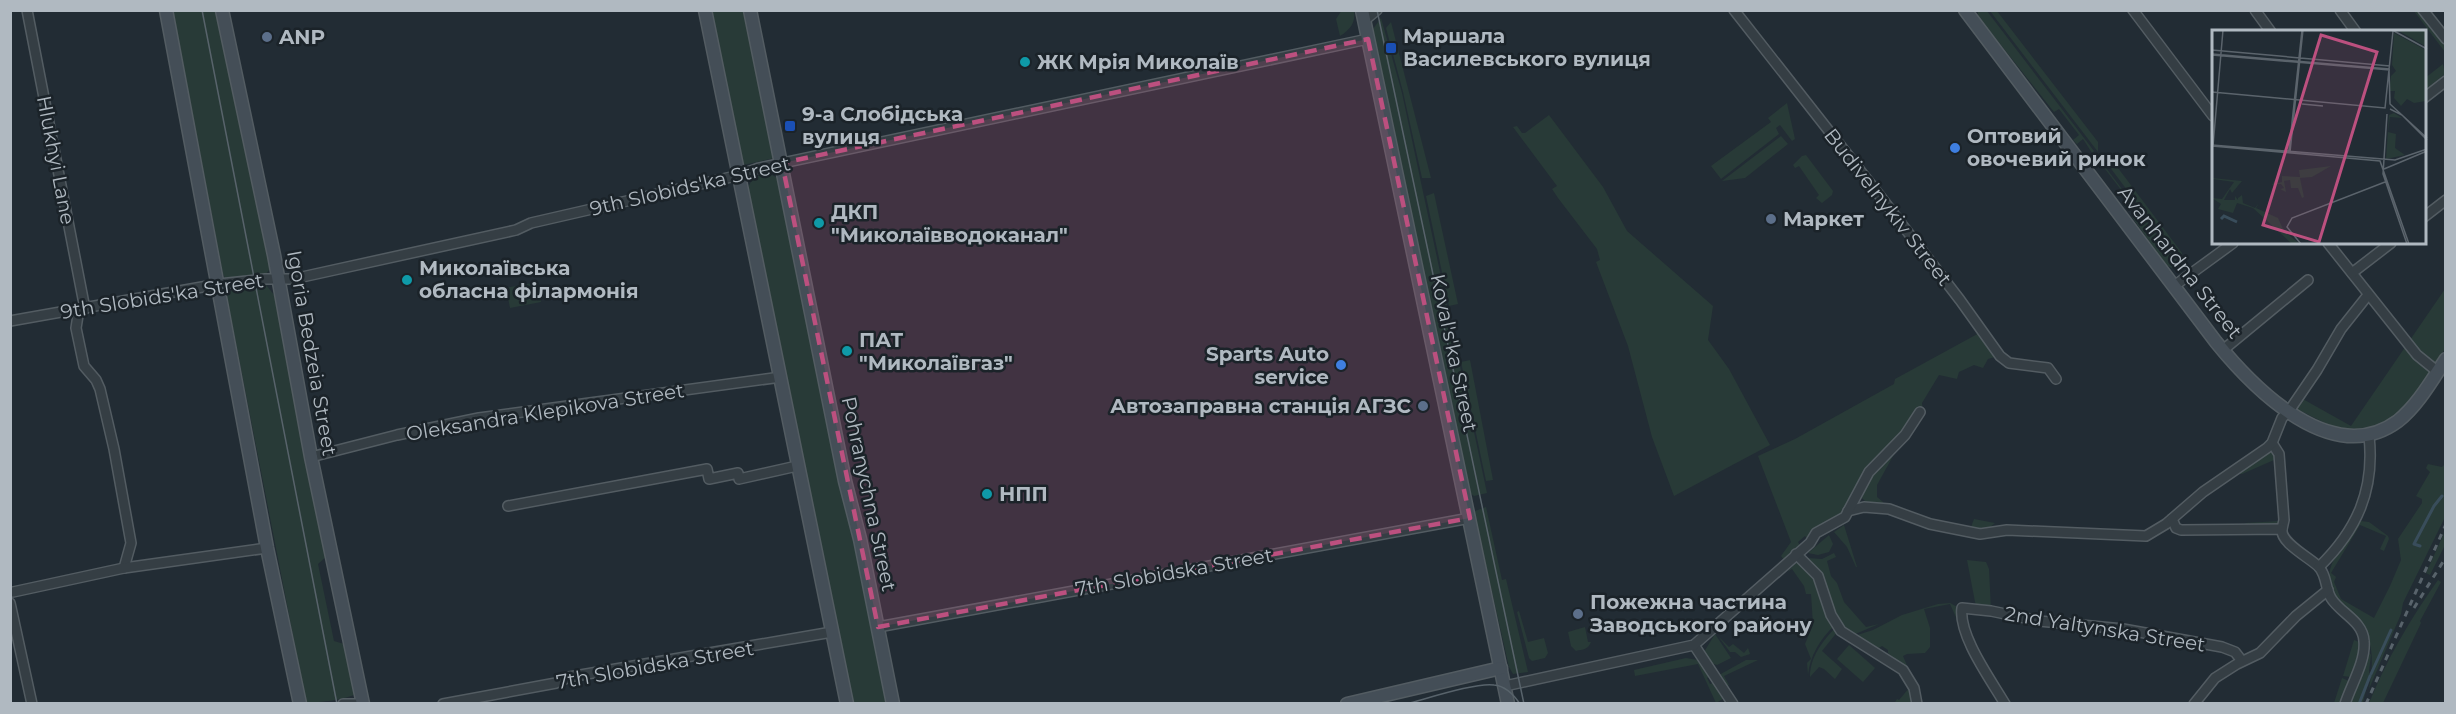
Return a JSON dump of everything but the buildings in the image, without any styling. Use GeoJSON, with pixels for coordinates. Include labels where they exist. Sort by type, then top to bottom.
{"type":"FeatureCollection","features":[{"type":"Feature","properties":{"kind":"street","name":"Hlukhyi Lane"},"geometry":{"type":"LineString","coordinates":[[27,10],[82,309],[76,328],[84,366],[96,380],[100,389],[114,449],[131,543],[124,568]]}},
{"type":"Feature","properties":{"kind":"street"},"geometry":{"type":"LineString","coordinates":[[166,10],[267,548],[300,704]]}},
{"type":"Feature","properties":{"kind":"street","name":"Igoria Bedzeia Street"},"geometry":{"type":"LineString","coordinates":[[222,10],[311,457],[363,703]]}},
{"type":"Feature","properties":{"kind":"street"},"geometry":{"type":"LineString","coordinates":[[705,10],[847,704]]}},
{"type":"Feature","properties":{"kind":"street","name":"Pohranychna Street"},"geometry":{"type":"LineString","coordinates":[[750,10],[845,481],[860,539],[894,704]]}},
{"type":"Feature","properties":{"kind":"street"},"geometry":{"type":"LineString","coordinates":[[1363,15],[1377,10]]}},
{"type":"Feature","properties":{"kind":"street","name":"Budivelnykiv Street"},"geometry":{"type":"LineString","coordinates":[[1734,10],[1960,300],[2000,356],[2009,363],[2048,368],[2056,379]]}},
{"type":"Feature","properties":{"kind":"street","name":"Avanhardna Street"},"geometry":{"type":"LineString","coordinates":[[1965,10],[2223,350],[2258,387],[2289,411],[2336,435],[2369,436]]}},
{"type":"Feature","properties":{"kind":"street"},"geometry":{"type":"LineString","coordinates":[[2133,10],[2212,115]]}},
{"type":"Feature","properties":{"kind":"street"},"geometry":{"type":"LineString","coordinates":[[2255,10],[2270,30]]}},
{"type":"Feature","properties":{"kind":"street"},"geometry":{"type":"LineString","coordinates":[[2340,10],[2355,30]]}},
{"type":"Feature","properties":{"kind":"street"},"geometry":{"type":"LineString","coordinates":[[2423,10],[2445,39]]}},
{"type":"Feature","properties":{"kind":"street","name":"Koval's'ka Street"},"geometry":{"type":"LineString","coordinates":[[1363,15],[1508,704]]}},
{"type":"Feature","properties":{"kind":"street","name":"9th Slobids'ka Street"},"geometry":{"type":"LineString","coordinates":[[10,321],[219,284],[293,279],[516,230],[531,224],[782,163],[1368,39]]}},
{"type":"Feature","properties":{"kind":"street"},"geometry":{"type":"LineString","coordinates":[[2426,96],[2445,81]]}},
{"type":"Feature","properties":{"kind":"street"},"geometry":{"type":"LineString","coordinates":[[2426,215],[2445,200]]}},
{"type":"Feature","properties":{"kind":"street"},"geometry":{"type":"LineString","coordinates":[[2174,286],[2232,244]]}},
{"type":"Feature","properties":{"kind":"street"},"geometry":{"type":"LineString","coordinates":[[2329,244],[2416,355],[2438,372]]}},
{"type":"Feature","properties":{"kind":"street"},"geometry":{"type":"LineString","coordinates":[[2352,273],[2390,244]]}},
{"type":"Feature","properties":{"kind":"street"},"geometry":{"type":"LineString","coordinates":[[2223,350],[2308,280]]}},
{"type":"Feature","properties":{"kind":"street"},"geometry":{"type":"LineString","coordinates":[[1848,511],[1864,507],[1889,509],[1930,524],[1980,534],[2007,530],[2146,536],[2272,443],[2282,418],[2317,370],[2341,329],[2368,295]]}},
{"type":"Feature","properties":{"kind":"street"},"geometry":{"type":"LineString","coordinates":[[2319,567],[2346,537],[2358,515],[2368,473],[2369,436],[2402,417],[2416,402],[2445,359]]}},
{"type":"Feature","properties":{"kind":"street","name":"Oleksandra Klepikova Street"},"geometry":{"type":"LineString","coordinates":[[311,457],[397,435],[479,418],[781,377]]}},
{"type":"Feature","properties":{"kind":"street"},"geometry":{"type":"LineString","coordinates":[[1504,686],[1694,645],[1811,542],[1816,533],[1845,517],[1869,472],[1905,435],[1920,412]]}},
{"type":"Feature","properties":{"kind":"street"},"geometry":{"type":"LineString","coordinates":[[2272,443],[2279,459],[2284,520],[2282,536],[2286,542],[2323,572],[2331,598],[2361,630],[2364,639],[2362,658],[2345,704]]}},
{"type":"Feature","properties":{"kind":"street"},"geometry":{"type":"LineString","coordinates":[[508,506],[707,469],[710,479],[738,473],[739,479],[797,466]]}},
{"type":"Feature","properties":{"kind":"street","name":"7th Slobidska Street"},"geometry":{"type":"LineString","coordinates":[[878,627],[1470,518]]}},
{"type":"Feature","properties":{"kind":"street"},"geometry":{"type":"LineString","coordinates":[[2172,519],[2176,528],[2181,530],[2282,529]]}},
{"type":"Feature","properties":{"kind":"street"},"geometry":{"type":"LineString","coordinates":[[11,591],[124,568],[267,548]]}},
{"type":"Feature","properties":{"kind":"street"},"geometry":{"type":"LineString","coordinates":[[1796,554],[1818,576],[1830,610],[1841,631],[1903,670],[1914,688],[1917,704]]}},
{"type":"Feature","properties":{"kind":"street"},"geometry":{"type":"LineString","coordinates":[[2194,704],[2216,678],[2242,661],[2260,653],[2296,616],[2328,590]]}},
{"type":"Feature","properties":{"kind":"street"},"geometry":{"type":"LineString","coordinates":[[10,603],[32,704]]}},
{"type":"Feature","properties":{"kind":"street","name":"2nd Yaltynska Street"},"geometry":{"type":"LineString","coordinates":[[2005,704],[1970,641],[1961,619],[1962,609],[1991,611],[2039,621],[2123,629],[2222,646],[2235,652],[2242,661]]}},
{"type":"Feature","properties":{"kind":"street","name":"7th Slobidska Street"},"geometry":{"type":"LineString","coordinates":[[443,704],[556,683],[569,677],[832,632]]}},
{"type":"Feature","properties":{"kind":"street"},"geometry":{"type":"LineString","coordinates":[[1694,645],[1733,704]]}},
{"type":"Feature","properties":{"kind":"street"},"geometry":{"type":"LineString","coordinates":[[1347,704],[1501,668]]}},
{"type":"Feature","properties":{"kind":"street"},"geometry":{"type":"LineString","coordinates":[[343,704],[363,703]]}},
{"type":"Feature","properties":{"kind":"highlighted area"},"geometry":{"type":"Polygon","coordinates":[[[1368,39],[1470,518],[878,627],[782,163],[1368,39]]]}},
{"type":"Feature","properties":{"kind":"green space"},"geometry":{"type":"Polygon","coordinates":[[[1342,10],[1354,11],[1354,19],[1347,31],[1340,36],[1336,19],[1342,10]]]}},
{"type":"Feature","properties":{"kind":"green space"},"geometry":{"type":"Polygon","coordinates":[[[173,11],[216,11],[270,263],[269,270],[264,277],[226,280],[223,274],[173,11]]]}},
{"type":"Feature","properties":{"kind":"green space"},"geometry":{"type":"Polygon","coordinates":[[[710,11],[744,11],[775,158],[743,165],[710,11]]]}},
{"type":"Feature","properties":{"kind":"green space"},"geometry":{"type":"Polygon","coordinates":[[[1978,11],[1987,11],[2094,151],[2092,153],[2083,139],[2077,144],[2073,140],[2079,135],[2059,109],[2054,112],[1978,16],[1978,11]]]}},
{"type":"Feature","properties":{"kind":"green space"},"geometry":{"type":"Polygon","coordinates":[[[1990,11],[1997,11],[2098,142],[2098,152],[1990,11]]]}},
{"type":"Feature","properties":{"kind":"green space"},"geometry":{"type":"Polygon","coordinates":[[[2414,11],[2419,11],[2445,43],[2445,52],[2414,11]]]}},
{"type":"Feature","properties":{"kind":"green space"},"geometry":{"type":"Polygon","coordinates":[[[1381,18],[1402,93],[1487,493],[1474,496],[1470,493],[1373,29],[1381,18]]]}},
{"type":"Feature","properties":{"kind":"green space"},"geometry":{"type":"Polygon","coordinates":[[[1391,22],[1431,178],[1422,178],[1386,28],[1391,22]]]}},
{"type":"Feature","properties":{"kind":"green space"},"geometry":{"type":"Polygon","coordinates":[[[2443,64],[2445,74],[2426,89],[2426,77],[2443,64]]]}},
{"type":"Feature","properties":{"kind":"green space"},"geometry":{"type":"Polygon","coordinates":[[[1787,103],[1795,139],[1792,141],[1780,125],[1776,128],[1779,134],[1721,179],[1711,166],[1771,122],[1768,118],[1787,103]]]}},
{"type":"Feature","properties":{"kind":"green space"},"geometry":{"type":"Polygon","coordinates":[[[1549,115],[1603,187],[1627,231],[1713,306],[1708,340],[1729,369],[1770,445],[1674,496],[1652,437],[1628,346],[1596,262],[1600,260],[1597,249],[1558,198],[1552,189],[1557,186],[1513,127],[1517,126],[1522,133],[1525,133],[1549,115]]]}},
{"type":"Feature","properties":{"kind":"green space"},"geometry":{"type":"Polygon","coordinates":[[[1781,136],[1788,144],[1745,178],[1722,181],[1781,136]]]}},
{"type":"Feature","properties":{"kind":"green space"},"geometry":{"type":"Polygon","coordinates":[[[1806,155],[1833,191],[1832,195],[1822,203],[1816,198],[1819,195],[1799,166],[1795,168],[1793,165],[1806,155]]]}},
{"type":"Feature","properties":{"kind":"green space"},"geometry":{"type":"Polygon","coordinates":[[[2106,162],[2115,164],[2182,253],[2184,266],[2106,162]]]}},
{"type":"Feature","properties":{"kind":"green space"},"geometry":{"type":"Polygon","coordinates":[[[2103,164],[2182,268],[2174,269],[2166,265],[2132,217],[2138,212],[2103,164]]]}},
{"type":"Feature","properties":{"kind":"green space"},"geometry":{"type":"Polygon","coordinates":[[[768,173],[778,178],[781,184],[888,703],[853,703],[748,189],[755,178],[768,173]]]}},
{"type":"Feature","properties":{"kind":"green space"},"geometry":{"type":"Polygon","coordinates":[[[1434,193],[1458,304],[1449,306],[1426,196],[1434,193]]]}},
{"type":"Feature","properties":{"kind":"green space"},"geometry":{"type":"Polygon","coordinates":[[[537,282],[541,302],[510,308],[506,288],[537,282]]]}},
{"type":"Feature","properties":{"kind":"green space"},"geometry":{"type":"Polygon","coordinates":[[[266,285],[275,296],[327,556],[318,564],[334,641],[344,644],[355,694],[339,699],[306,702],[227,297],[232,289],[266,285]]]}},
{"type":"Feature","properties":{"kind":"green space"},"geometry":{"type":"Polygon","coordinates":[[[2445,289],[2445,349],[2409,402],[2396,416],[2375,428],[2353,430],[2331,426],[2295,408],[2301,398],[2351,426],[2445,289]]]}},
{"type":"Feature","properties":{"kind":"green space"},"geometry":{"type":"Polygon","coordinates":[[[1981,332],[2000,360],[1995,357],[1988,359],[1983,368],[1974,365],[1959,372],[1957,379],[1939,375],[1922,403],[1923,413],[1899,437],[1843,516],[1808,539],[1805,536],[1798,542],[1800,546],[1784,560],[1781,556],[1791,542],[1758,456],[1795,439],[1894,384],[1895,379],[1981,332]]]}},
{"type":"Feature","properties":{"kind":"green space"},"geometry":{"type":"Polygon","coordinates":[[[1470,360],[1493,480],[1486,481],[1461,362],[1470,360]]]}},
{"type":"Feature","properties":{"kind":"green space"},"geometry":{"type":"Polygon","coordinates":[[[1898,447],[1877,485],[1877,497],[1883,502],[1883,506],[1869,505],[1858,494],[1872,470],[1898,447]]]}},
{"type":"Feature","properties":{"kind":"green space"},"geometry":{"type":"Polygon","coordinates":[[[2271,452],[2277,458],[2281,526],[2272,524],[2247,526],[2245,523],[2280,521],[2274,460],[2242,474],[2236,474],[2271,452]]]}},
{"type":"Feature","properties":{"kind":"green space"},"geometry":{"type":"Polygon","coordinates":[[[2428,464],[2442,467],[2445,464],[2445,517],[2403,603],[2401,614],[2369,689],[2372,663],[2368,637],[2336,597],[2329,581],[2330,572],[2339,551],[2361,521],[2369,522],[2388,536],[2384,551],[2380,549],[2386,536],[2360,525],[2331,573],[2336,577],[2334,582],[2341,599],[2374,618],[2401,560],[2398,539],[2422,503],[2422,499],[2416,496],[2430,472],[2426,468],[2428,464]]]}},
{"type":"Feature","properties":{"kind":"green space"},"geometry":{"type":"Polygon","coordinates":[[[1486,507],[1502,580],[1506,579],[1528,672],[1513,674],[1509,667],[1475,517],[1475,511],[1486,507]]]}},
{"type":"Feature","properties":{"kind":"green space"},"geometry":{"type":"Polygon","coordinates":[[[1974,519],[1995,523],[1987,530],[1976,531],[1971,527],[1974,519]]]}},
{"type":"Feature","properties":{"kind":"green space"},"geometry":{"type":"Polygon","coordinates":[[[1844,525],[1857,567],[1847,547],[1834,532],[1844,525]]]}},
{"type":"Feature","properties":{"kind":"green space"},"geometry":{"type":"Polygon","coordinates":[[[2445,531],[2445,545],[2430,575],[2426,573],[2445,531]]]}},
{"type":"Feature","properties":{"kind":"green space"},"geometry":{"type":"Polygon","coordinates":[[[1829,535],[1833,544],[1829,552],[1818,555],[1808,553],[1829,535]]]}},
{"type":"Feature","properties":{"kind":"green space"},"geometry":{"type":"Polygon","coordinates":[[[1834,553],[1836,557],[1827,561],[1831,576],[1837,583],[1844,602],[1866,627],[1879,624],[1853,635],[1838,617],[1821,577],[1807,558],[1822,559],[1834,553]]]}},
{"type":"Feature","properties":{"kind":"green space"},"geometry":{"type":"Polygon","coordinates":[[[1967,560],[1986,562],[1989,569],[1991,610],[1977,607],[1967,560]]]}},
{"type":"Feature","properties":{"kind":"green space"},"geometry":{"type":"Polygon","coordinates":[[[1799,563],[1814,577],[1834,626],[1817,648],[1808,675],[1807,663],[1811,659],[1805,644],[1813,625],[1811,594],[1806,594],[1804,586],[1792,569],[1787,572],[1799,563]]]}},
{"type":"Feature","properties":{"kind":"green space"},"geometry":{"type":"Polygon","coordinates":[[[2438,580],[2441,582],[2420,621],[2383,703],[2369,703],[2400,640],[2438,580]]]}},
{"type":"Feature","properties":{"kind":"green space"},"geometry":{"type":"Polygon","coordinates":[[[1950,603],[1961,609],[1968,644],[1950,604],[1924,609],[1930,628],[1930,647],[1925,653],[1903,656],[1914,682],[1888,653],[1888,650],[1854,636],[1873,630],[1902,615],[1938,604],[1950,603]]]}},
{"type":"Feature","properties":{"kind":"green space"},"geometry":{"type":"Polygon","coordinates":[[[1519,611],[1528,642],[1544,638],[1548,653],[1545,658],[1532,661],[1529,658],[1517,612],[1519,611]]]}},
{"type":"Feature","properties":{"kind":"green space"},"geometry":{"type":"Polygon","coordinates":[[[1585,627],[1590,645],[1576,651],[1571,646],[1568,632],[1585,627]]]}},
{"type":"Feature","properties":{"kind":"green space"},"geometry":{"type":"Polygon","coordinates":[[[1835,628],[1838,631],[1822,651],[1842,669],[1835,679],[1819,667],[1810,677],[1814,656],[1835,628]]]}},
{"type":"Feature","properties":{"kind":"green space"},"geometry":{"type":"Polygon","coordinates":[[[1715,634],[1731,658],[1717,665],[1708,662],[1704,652],[1715,634]]]}},
{"type":"Feature","properties":{"kind":"green space"},"geometry":{"type":"Polygon","coordinates":[[[1718,636],[1729,647],[1733,644],[1744,653],[1748,648],[1750,654],[1741,657],[1735,652],[1730,652],[1718,636]]]}},
{"type":"Feature","properties":{"kind":"green space"},"geometry":{"type":"Polygon","coordinates":[[[2354,640],[2362,643],[2351,677],[2343,676],[2354,640]]]}},
{"type":"Feature","properties":{"kind":"green space"},"geometry":{"type":"Polygon","coordinates":[[[1849,645],[1875,668],[1863,682],[1837,659],[1849,645]]]}},
{"type":"Feature","properties":{"kind":"green space"},"geometry":{"type":"Polygon","coordinates":[[[2368,651],[2371,655],[2370,676],[2363,702],[2349,704],[2368,651]]]}},
{"type":"Feature","properties":{"kind":"green space"},"geometry":{"type":"Polygon","coordinates":[[[1686,658],[1698,660],[1711,675],[1707,678],[1710,684],[1715,682],[1726,697],[1716,703],[1698,664],[1635,676],[1634,670],[1686,658]]]}},
{"type":"Feature","properties":{"kind":"green space"},"geometry":{"type":"Polygon","coordinates":[[[1746,660],[1758,660],[1724,676],[1729,685],[1726,687],[1719,675],[1746,660]]]}},
{"type":"Feature","properties":{"kind":"green space"},"geometry":{"type":"Polygon","coordinates":[[[2342,678],[2349,681],[2340,703],[2334,703],[2342,678]]]}},
{"type":"Feature","properties":{"kind":"green space"},"geometry":{"type":"Polygon","coordinates":[[[1909,688],[1913,703],[1894,704],[1897,699],[1899,700],[1909,688]]]}},
{"type":"Feature","properties":{"kind":"waterway"},"geometry":{"type":"LineString","coordinates":[[2420,546],[2414,544],[2434,506],[2442,496]]}},
{"type":"Feature","properties":{"kind":"waterway"},"geometry":{"type":"LineString","coordinates":[[2371,674],[2391,630]]}},
{"type":"Feature","properties":{"kind":"waterway"},"geometry":{"type":"LineString","coordinates":[[2359,704],[2370,676]]}},
{"type":"Feature","properties":{"kind":"tram line"},"geometry":{"type":"LineString","coordinates":[[202,10],[337,704]]}},
{"type":"Feature","properties":{"kind":"tram line"},"geometry":{"type":"LineString","coordinates":[[1377,10],[1524,704]]}},
{"type":"Feature","properties":{"kind":"tram line"},"geometry":{"type":"LineString","coordinates":[[1406,704],[1464,688],[1486,685],[1506,689],[1520,704]]}},
{"type":"Feature","properties":{"kind":"railway"},"geometry":{"type":"LineString","coordinates":[[2366,704],[2446,524]]}},
{"type":"Feature","properties":{"kind":"railway"},"geometry":{"type":"LineString","coordinates":[[2414,608],[2446,557]]}},
{"type":"Feature","properties":{"kind":"place","name":"ANP"},"geometry":{"type":"Point","coordinates":[267,37]}},
{"type":"Feature","properties":{"kind":"place","name":"Маршала Василевського вулиця"},"geometry":{"type":"Point","coordinates":[1391,48]}},
{"type":"Feature","properties":{"kind":"place","name":"ЖК Мрія Миколаїв"},"geometry":{"type":"Point","coordinates":[1025,62]}},
{"type":"Feature","properties":{"kind":"place","name":"9-а Слобідська вулиця"},"geometry":{"type":"Point","coordinates":[790,126]}},
{"type":"Feature","properties":{"kind":"place","name":"Оптовий овочевий ринок"},"geometry":{"type":"Point","coordinates":[1955,148]}},
{"type":"Feature","properties":{"kind":"place","name":"Маркет"},"geometry":{"type":"Point","coordinates":[1771,219]}},
{"type":"Feature","properties":{"kind":"place","name":"ДКП \"Миколаївводоканал\""},"geometry":{"type":"Point","coordinates":[819,223]}},
{"type":"Feature","properties":{"kind":"place","name":"Миколаївська обласна філармонія"},"geometry":{"type":"Point","coordinates":[407,280]}},
{"type":"Feature","properties":{"kind":"place","name":"ПАТ \"Миколаївгаз\""},"geometry":{"type":"Point","coordinates":[847,351]}},
{"type":"Feature","properties":{"kind":"place","name":"Sparts Auto service"},"geometry":{"type":"Point","coordinates":[1341,365]}},
{"type":"Feature","properties":{"kind":"place","name":"Автозаправна станція АГЗС"},"geometry":{"type":"Point","coordinates":[1423,406]}},
{"type":"Feature","properties":{"kind":"place","name":"НПП"},"geometry":{"type":"Point","coordinates":[987,494]}},
{"type":"Feature","properties":{"kind":"place","name":"Пожежна частина Заводського району"},"geometry":{"type":"Point","coordinates":[1578,614]}}]}
